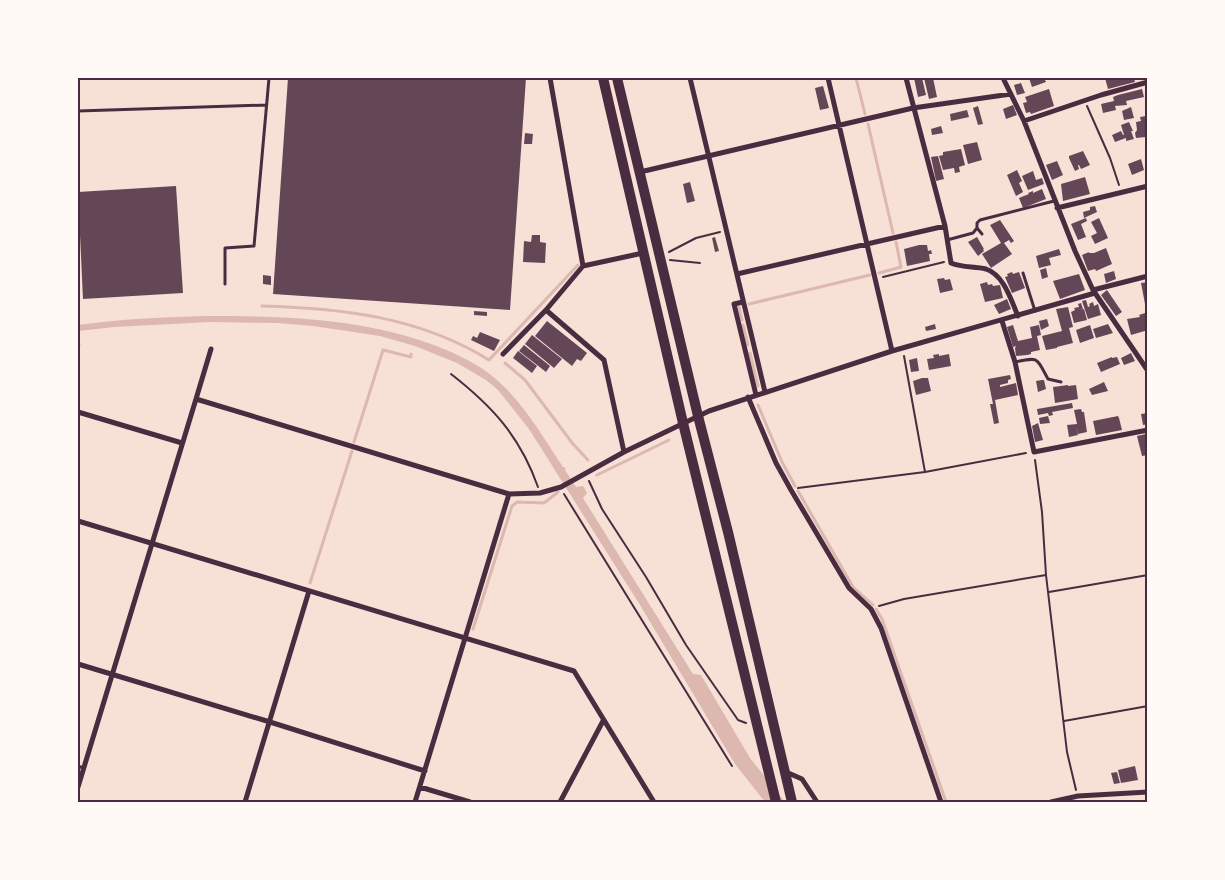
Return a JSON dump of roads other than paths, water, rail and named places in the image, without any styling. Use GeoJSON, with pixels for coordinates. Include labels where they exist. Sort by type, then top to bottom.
{"type":"FeatureCollection","features":[{"type":"Feature","properties":{"kind":"main road"},"geometry":{"type":"LineString","coordinates":[[603,78],[683,423],[776,802]]}},
{"type":"Feature","properties":{"kind":"main road"},"geometry":{"type":"LineString","coordinates":[[617,78],[792,802]]}},
{"type":"Feature","properties":{"kind":"street"},"geometry":{"type":"LineString","coordinates":[[550,78],[583,266]]}},
{"type":"Feature","properties":{"kind":"street"},"geometry":{"type":"LineString","coordinates":[[690,78],[765,392]]}},
{"type":"Feature","properties":{"kind":"street"},"geometry":{"type":"LineString","coordinates":[[828,78],[892,351]]}},
{"type":"Feature","properties":{"kind":"street"},"geometry":{"type":"LineString","coordinates":[[906,78],[945,226],[951,263],[961,267],[985,269],[993,273],[1003,284],[1018,316]]}},
{"type":"Feature","properties":{"kind":"street"},"geometry":{"type":"LineString","coordinates":[[1003,78],[1024,120],[1074,252],[1094,292],[1148,371]]}},
{"type":"Feature","properties":{"kind":"street"},"geometry":{"type":"LineString","coordinates":[[1024,120],[1145,83],[1140,78]]}},
{"type":"Feature","properties":{"kind":"street"},"geometry":{"type":"LineString","coordinates":[[640,172],[913,108],[1011,94]]}},
{"type":"Feature","properties":{"kind":"street"},"geometry":{"type":"LineString","coordinates":[[1057,208],[1148,186]]}},
{"type":"Feature","properties":{"kind":"street"},"geometry":{"type":"LineString","coordinates":[[737,274],[945,226]]}},
{"type":"Feature","properties":{"kind":"street"},"geometry":{"type":"LineString","coordinates":[[503,354],[546,310],[583,266],[643,253]]}},
{"type":"Feature","properties":{"kind":"street"},"geometry":{"type":"LineString","coordinates":[[196,399],[509,494],[540,493],[575,481],[624,452],[709,410],[892,351],[1002,321],[1148,276]]}},
{"type":"Feature","properties":{"kind":"street"},"geometry":{"type":"LineString","coordinates":[[743,302],[734,304],[756,395]]}},
{"type":"Feature","properties":{"kind":"street"},"geometry":{"type":"LineString","coordinates":[[546,310],[604,360],[624,452]]}},
{"type":"Feature","properties":{"kind":"street"},"geometry":{"type":"LineString","coordinates":[[1002,321],[1015,362],[1034,452],[1148,430]]}},
{"type":"Feature","properties":{"kind":"street"},"geometry":{"type":"LineString","coordinates":[[78,787],[80,767],[112,674],[211,348]]}},
{"type":"Feature","properties":{"kind":"street"},"geometry":{"type":"LineString","coordinates":[[1141,361],[1148,360]]}},
{"type":"Feature","properties":{"kind":"street"},"geometry":{"type":"LineString","coordinates":[[748,398],[776,463],[791,490],[849,588],[871,609],[881,628],[941,802]]}},
{"type":"Feature","properties":{"kind":"street"},"geometry":{"type":"LineString","coordinates":[[78,412],[182,443]]}},
{"type":"Feature","properties":{"kind":"street"},"geometry":{"type":"LineString","coordinates":[[415,802],[509,494]]}},
{"type":"Feature","properties":{"kind":"street"},"geometry":{"type":"LineString","coordinates":[[78,521],[574,671],[654,802]]}},
{"type":"Feature","properties":{"kind":"street"},"geometry":{"type":"LineString","coordinates":[[245,802],[309,591]]}},
{"type":"Feature","properties":{"kind":"street"},"geometry":{"type":"LineString","coordinates":[[78,664],[425,770]]}},
{"type":"Feature","properties":{"kind":"street"},"geometry":{"type":"LineString","coordinates":[[560,802],[604,721]]}},
{"type":"Feature","properties":{"kind":"street"},"geometry":{"type":"LineString","coordinates":[[786,777],[802,779],[817,802]]}},
{"type":"Feature","properties":{"kind":"street"},"geometry":{"type":"LineString","coordinates":[[420,787],[470,802]]}},
{"type":"Feature","properties":{"kind":"street"},"geometry":{"type":"LineString","coordinates":[[1051,802],[1078,796],[1148,792]]}},
{"type":"Feature","properties":{"kind":"lane"},"geometry":{"type":"LineString","coordinates":[[225,284],[225,248],[254,246],[269,78]]}},
{"type":"Feature","properties":{"kind":"lane"},"geometry":{"type":"LineString","coordinates":[[78,111],[266,105]]}},
{"type":"Feature","properties":{"kind":"lane"},"geometry":{"type":"LineString","coordinates":[[947,240],[973,233],[980,220],[1054,201]]}},
{"type":"Feature","properties":{"kind":"lane"},"geometry":{"type":"LineString","coordinates":[[977,228],[982,234]]}},
{"type":"Feature","properties":{"kind":"lane"},"geometry":{"type":"LineString","coordinates":[[1023,273],[1036,311]]}},
{"type":"Feature","properties":{"kind":"lane"},"geometry":{"type":"LineString","coordinates":[[1015,362],[1034,358],[1038,360],[1048,379],[1061,382]]}},
{"type":"Feature","properties":{"kind":"waterway"},"geometry":{"type":"LineString","coordinates":[[856,78],[865,114]]}},
{"type":"Feature","properties":{"kind":"waterway"},"geometry":{"type":"LineString","coordinates":[[868,124],[893,233]]}},
{"type":"Feature","properties":{"kind":"waterway"},"geometry":{"type":"LineString","coordinates":[[879,273],[901,267],[896,242]]}},
{"type":"Feature","properties":{"kind":"waterway"},"geometry":{"type":"LineString","coordinates":[[262,306],[321,309],[379,318],[436,334],[463,345],[489,360],[578,265]]}},
{"type":"Feature","properties":{"kind":"waterway"},"geometry":{"type":"LineString","coordinates":[[749,304],[870,275]]}},
{"type":"Feature","properties":{"kind":"waterway"},"geometry":{"type":"LineString","coordinates":[[739,307],[742,320]]}},
{"type":"Feature","properties":{"kind":"waterway"},"geometry":{"type":"LineString","coordinates":[[743,325],[748,345]]}},
{"type":"Feature","properties":{"kind":"waterway"},"geometry":{"type":"LineString","coordinates":[[78,340],[78,345]]}},
{"type":"Feature","properties":{"kind":"waterway"},"geometry":{"type":"LineString","coordinates":[[354,442],[383,350],[411,357],[411,354]]}},
{"type":"Feature","properties":{"kind":"waterway"},"geometry":{"type":"LineString","coordinates":[[750,353],[758,386]]}},
{"type":"Feature","properties":{"kind":"waterway"},"geometry":{"type":"LineString","coordinates":[[505,363],[525,380],[573,444],[588,460]]}},
{"type":"Feature","properties":{"kind":"waterway"},"geometry":{"type":"LineString","coordinates":[[758,405],[782,462],[795,486]]}},
{"type":"Feature","properties":{"kind":"waterway"},"geometry":{"type":"LineString","coordinates":[[597,475],[669,440]]}},
{"type":"Feature","properties":{"kind":"waterway"},"geometry":{"type":"LineString","coordinates":[[310,583],[352,451]]}},
{"type":"Feature","properties":{"kind":"waterway"},"geometry":{"type":"LineString","coordinates":[[798,491],[853,587],[873,605]]}},
{"type":"Feature","properties":{"kind":"waterway"},"geometry":{"type":"LineString","coordinates":[[473,629],[512,506],[517,502],[544,503],[558,492]]}},
{"type":"Feature","properties":{"kind":"waterway"},"geometry":{"type":"LineString","coordinates":[[876,609],[882,619],[946,802]]}}]}
